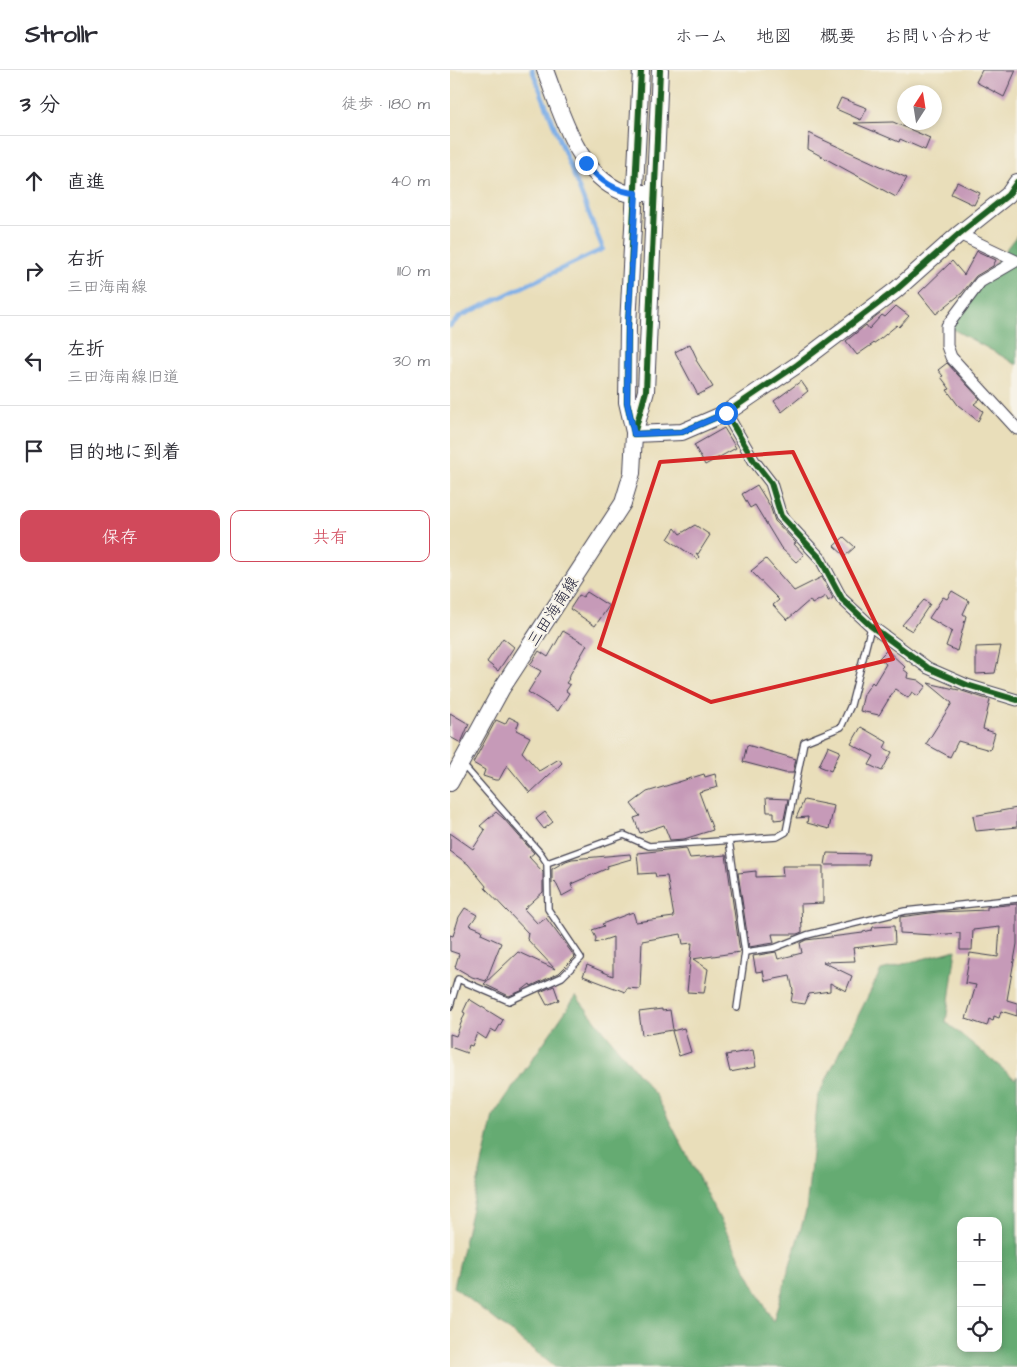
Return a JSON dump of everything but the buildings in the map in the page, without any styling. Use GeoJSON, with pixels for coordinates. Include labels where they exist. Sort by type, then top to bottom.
{"type":"FeatureCollection","features":[{"type":"Feature","properties":{"kind":"main road"},"geometry":{"type":"LineString","coordinates":[[545,70],[570,135],[595,175],[625,192],[654,194]]}},
{"type":"Feature","properties":{"kind":"main road","name":"三田海南線"},"geometry":{"type":"LineString","coordinates":[[634,434],[627,402],[628,326],[641,70]]}},
{"type":"Feature","properties":{"kind":"main road","name":"三田海南線"},"geometry":{"type":"LineString","coordinates":[[450,782],[502,688],[623,503],[632,473],[634,434],[646,391],[660,70]]}},
{"type":"Feature","properties":{"kind":"main road"},"geometry":{"type":"LineString","coordinates":[[634,434],[682,432],[726,413],[797,365],[896,290],[959,234],[1008,195],[1017,182]]}},
{"type":"Feature","properties":{"kind":"street"},"geometry":{"type":"LineString","coordinates":[[959,234],[1016,261],[980,282],[947,326],[947,346],[951,357],[1017,429]]}},
{"type":"Feature","properties":{"kind":"street"},"geometry":{"type":"LineString","coordinates":[[726,413],[754,460],[771,483],[781,516],[820,558],[842,599],[872,626],[928,668],[967,685],[1017,700]]}},
{"type":"Feature","properties":{"kind":"lane"},"geometry":{"type":"LineString","coordinates":[[547,863],[624,835],[649,846],[777,837],[786,832],[804,742],[841,727],[851,705],[872,626]]}},
{"type":"Feature","properties":{"kind":"lane"},"geometry":{"type":"LineString","coordinates":[[450,1006],[458,979],[509,1001],[562,977],[580,958],[548,910],[547,863],[461,762]]}},
{"type":"Feature","properties":{"kind":"lane"},"geometry":{"type":"LineString","coordinates":[[730,840],[745,952],[737,1008]]}},
{"type":"Feature","properties":{"kind":"lane"},"geometry":{"type":"LineString","coordinates":[[745,952],[774,948],[807,935],[905,911],[1017,899]]}},
{"type":"Feature","properties":{"kind":"highlighted area"},"geometry":{"type":"Polygon","coordinates":[[[793,452],[893,659],[711,702],[599,648],[660,462],[793,452]]]}},
{"type":"Feature","properties":{"kind":"green space"},"geometry":{"type":"Polygon","coordinates":[[[1017,235],[1017,365],[947,326],[1017,235]]]}},
{"type":"Feature","properties":{"kind":"green space"},"geometry":{"type":"Polygon","coordinates":[[[956,950],[946,1022],[1015,1079],[1017,1076],[1017,1367],[555,1367],[454,1287],[493,1116],[576,996],[657,1097],[773,1322],[806,1211],[818,1096],[881,970],[956,950]]]}},
{"type":"Feature","properties":{"kind":"waterway"},"geometry":{"type":"LineString","coordinates":[[450,326],[461,316],[603,249],[532,70]]}},
{"type":"Feature","properties":{"kind":"cycle path"},"geometry":{"type":"LineString","coordinates":[[634,432],[627,402],[628,326],[641,70]]}},
{"type":"Feature","properties":{"kind":"cycle path"},"geometry":{"type":"LineString","coordinates":[[634,434],[646,391],[660,70]]}},
{"type":"Feature","properties":{"kind":"cycle path"},"geometry":{"type":"LineString","coordinates":[[634,434],[682,432],[726,413],[797,365],[896,290],[959,234],[1008,195],[1017,182]]}},
{"type":"Feature","properties":{"kind":"cycle path"},"geometry":{"type":"LineString","coordinates":[[726,413],[754,461],[771,483],[781,516],[820,558],[842,599],[871,626],[928,668],[967,685],[1017,700]]}},
{"type":"Feature","properties":{"kind":"route"},"geometry":{"type":"LineString","coordinates":[[586,163],[595,175],[613,186],[625,192],[636,193],[628,326],[627,402],[634,434],[682,432],[726,413]]}}]}
